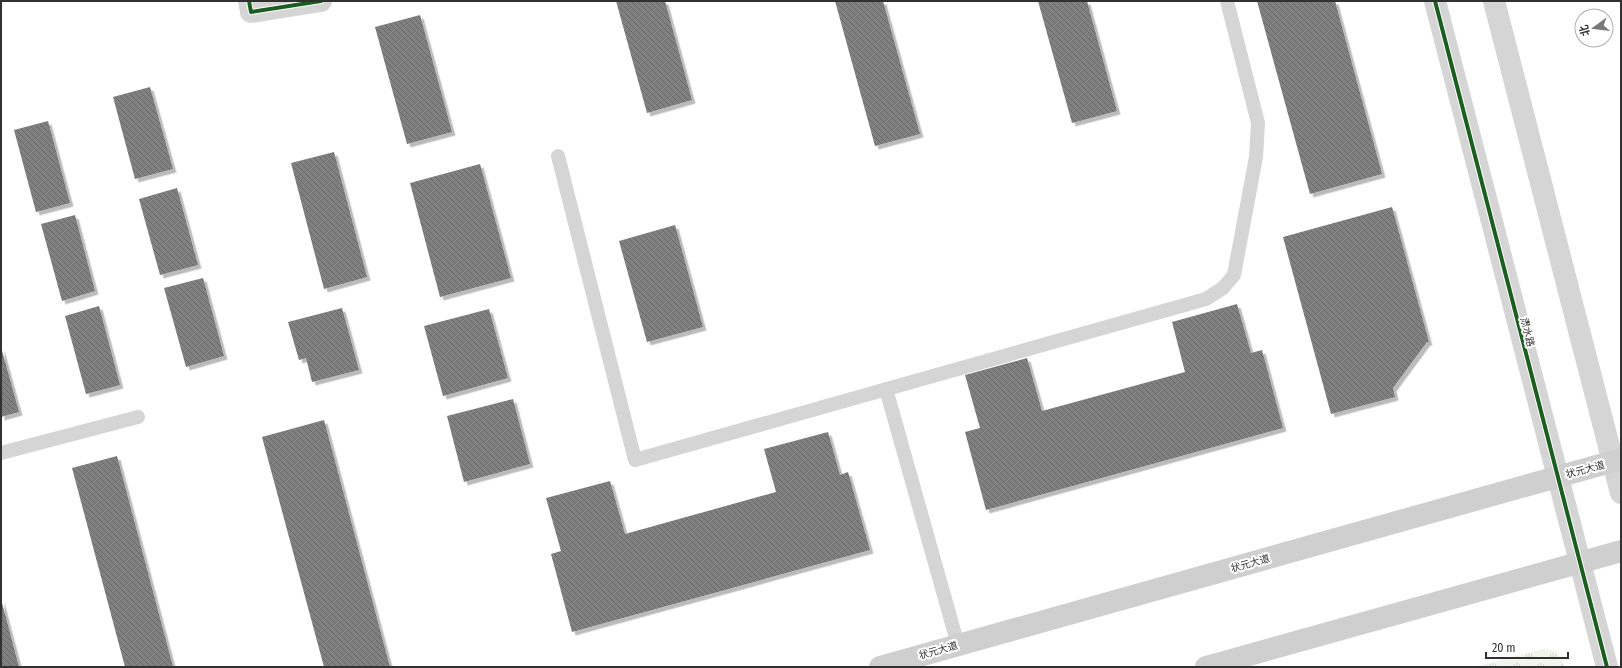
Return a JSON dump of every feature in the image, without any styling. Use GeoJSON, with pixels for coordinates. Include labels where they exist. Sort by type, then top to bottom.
{"type":"FeatureCollection","features":[{"type":"Feature","properties":{"kind":"main road","name":"状元大道"},"geometry":{"type":"LineString","coordinates":[[880,667],[1617,460]]}},
{"type":"Feature","properties":{"kind":"main road"},"geometry":{"type":"LineString","coordinates":[[1206,667],[1621,550]]}},
{"type":"Feature","properties":{"kind":"street"},"geometry":{"type":"LineString","coordinates":[[249,1],[251,12],[321,1]]}},
{"type":"Feature","properties":{"kind":"street","name":"肃水路"},"geometry":{"type":"LineString","coordinates":[[1435,1],[1607,667]]}},
{"type":"Feature","properties":{"kind":"street"},"geometry":{"type":"LineString","coordinates":[[1494,1],[1617,460],[1621,493]]}},
{"type":"Feature","properties":{"kind":"lane"},"geometry":{"type":"LineString","coordinates":[[558,156],[635,460],[1206,299],[1223,288],[1234,275],[1256,157],[1258,123],[1227,1]]}},
{"type":"Feature","properties":{"kind":"lane"},"geometry":{"type":"LineString","coordinates":[[886,389],[958,645]]}},
{"type":"Feature","properties":{"kind":"lane"},"geometry":{"type":"LineString","coordinates":[[1,453],[138,417]]}},
{"type":"Feature","properties":{"kind":"green space"},"geometry":{"type":"Polygon","coordinates":[[[1543,649],[1558,651],[1565,667],[1473,667],[1543,649]]]}},
{"type":"Feature","properties":{"kind":"building"},"geometry":{"type":"Polygon","coordinates":[[[616,1],[665,1],[692,100],[647,113],[616,1]]]}},
{"type":"Feature","properties":{"kind":"building"},"geometry":{"type":"Polygon","coordinates":[[[835,1],[883,1],[920,134],[875,146],[835,1]]]}},
{"type":"Feature","properties":{"kind":"building"},"geometry":{"type":"Polygon","coordinates":[[[1038,1],[1087,1],[1117,111],[1072,123],[1038,1]]]}},
{"type":"Feature","properties":{"kind":"building"},"geometry":{"type":"Polygon","coordinates":[[[1257,1],[1335,1],[1382,174],[1310,194],[1257,1]]]}},
{"type":"Feature","properties":{"kind":"building"},"geometry":{"type":"Polygon","coordinates":[[[420,15],[452,132],[407,144],[375,27],[420,15]]]}},
{"type":"Feature","properties":{"kind":"building"},"geometry":{"type":"Polygon","coordinates":[[[150,87],[173,169],[135,179],[113,97],[150,87]]]}},
{"type":"Feature","properties":{"kind":"building"},"geometry":{"type":"Polygon","coordinates":[[[48,121],[70,203],[36,212],[14,130],[48,121]]]}},
{"type":"Feature","properties":{"kind":"building"},"geometry":{"type":"Polygon","coordinates":[[[334,152],[367,277],[324,289],[291,163],[334,152]]]}},
{"type":"Feature","properties":{"kind":"building"},"geometry":{"type":"Polygon","coordinates":[[[480,164],[511,278],[440,297],[410,183],[480,164]]]}},
{"type":"Feature","properties":{"kind":"building"},"geometry":{"type":"Polygon","coordinates":[[[177,188],[198,265],[160,275],[139,199],[177,188]]]}},
{"type":"Feature","properties":{"kind":"building"},"geometry":{"type":"Polygon","coordinates":[[[1392,207],[1429,342],[1427,342],[1393,388],[1395,397],[1331,414],[1283,237],[1392,207]]]}},
{"type":"Feature","properties":{"kind":"building"},"geometry":{"type":"Polygon","coordinates":[[[75,215],[95,291],[62,301],[41,224],[75,215]]]}},
{"type":"Feature","properties":{"kind":"building"},"geometry":{"type":"Polygon","coordinates":[[[675,225],[703,327],[647,342],[619,241],[675,225]]]}},
{"type":"Feature","properties":{"kind":"building"},"geometry":{"type":"Polygon","coordinates":[[[203,278],[224,356],[186,367],[164,288],[203,278]]]}},
{"type":"Feature","properties":{"kind":"building"},"geometry":{"type":"Polygon","coordinates":[[[1237,304],[1251,353],[1262,350],[1283,428],[986,510],[965,432],[980,428],[965,375],[1027,358],[1042,411],[1185,372],[1172,322],[1237,304]]]}},
{"type":"Feature","properties":{"kind":"building"},"geometry":{"type":"Polygon","coordinates":[[[99,306],[120,385],[86,394],[65,316],[99,306]]]}},
{"type":"Feature","properties":{"kind":"building"},"geometry":{"type":"Polygon","coordinates":[[[342,308],[359,370],[312,382],[306,358],[299,360],[288,322],[342,308]]]}},
{"type":"Feature","properties":{"kind":"building"},"geometry":{"type":"Polygon","coordinates":[[[489,309],[508,378],[443,396],[424,326],[489,309]]]}},
{"type":"Feature","properties":{"kind":"building"},"geometry":{"type":"Polygon","coordinates":[[[1,347],[19,412],[1,417],[1,347]]]}},
{"type":"Feature","properties":{"kind":"building"},"geometry":{"type":"Polygon","coordinates":[[[513,399],[530,464],[464,482],[447,416],[513,399]]]}},
{"type":"Feature","properties":{"kind":"building"},"geometry":{"type":"Polygon","coordinates":[[[324,420],[390,667],[324,667],[262,437],[324,420]]]}},
{"type":"Feature","properties":{"kind":"building"},"geometry":{"type":"Polygon","coordinates":[[[828,432],[840,475],[848,472],[870,550],[572,632],[551,554],[561,551],[546,498],[610,481],[625,534],[776,492],[764,449],[828,432]]]}},
{"type":"Feature","properties":{"kind":"building"},"geometry":{"type":"Polygon","coordinates":[[[117,456],[173,667],[125,667],[72,468],[117,456]]]}},
{"type":"Feature","properties":{"kind":"building"},"geometry":{"type":"Polygon","coordinates":[[[1,599],[19,667],[1,667],[1,599]]]}},
{"type":"Feature","properties":{"kind":"cycle path"},"geometry":{"type":"LineString","coordinates":[[249,1],[251,12],[321,1]]}},
{"type":"Feature","properties":{"kind":"cycle path"},"geometry":{"type":"LineString","coordinates":[[1435,1],[1607,667]]}}]}
